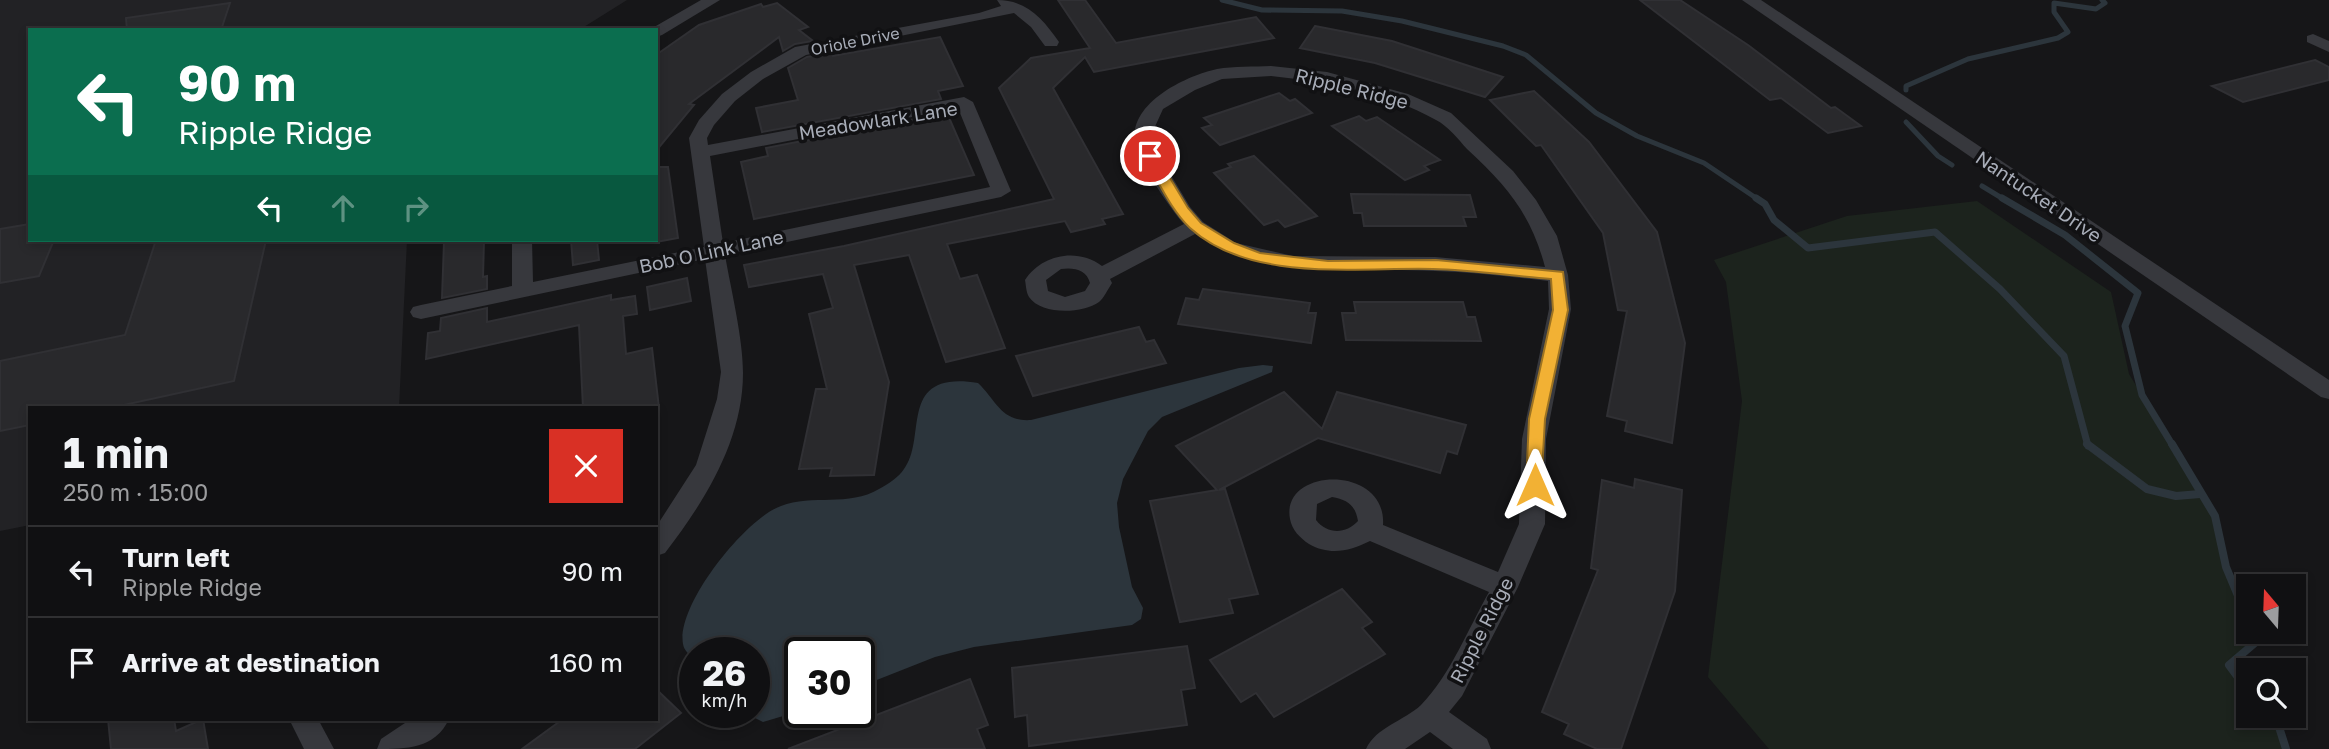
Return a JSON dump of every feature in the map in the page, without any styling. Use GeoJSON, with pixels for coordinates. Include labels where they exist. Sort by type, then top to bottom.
{"type":"FeatureCollection","features":[{"type":"Feature","properties":{"kind":"street"},"geometry":{"type":"LineString","coordinates":[[658,31],[712,0]]}},
{"type":"Feature","properties":{"kind":"street"},"geometry":{"type":"LineString","coordinates":[[998,0],[1017,7],[1041,25],[1051,42]]}},
{"type":"Feature","properties":{"kind":"street","name":"Nantucket Drive"},"geometry":{"type":"LineString","coordinates":[[1750,0],[2329,391]]}},
{"type":"Feature","properties":{"kind":"street","name":"Oriole Drive"},"geometry":{"type":"LineString","coordinates":[[658,543],[695,494],[709,470],[725,426],[732,372],[698,138],[714,111],[791,56],[823,45],[981,17],[1017,7]]}},
{"type":"Feature","properties":{"kind":"street"},"geometry":{"type":"LineString","coordinates":[[2313,39],[2329,47]]}},
{"type":"Feature","properties":{"kind":"street","name":"Ripple Ridge"},"geometry":{"type":"LineString","coordinates":[[1381,749],[1430,715],[1452,687],[1504,587],[1532,524],[1534,439],[1541,393],[1560,310],[1558,275],[1547,236],[1529,204],[1461,129],[1427,108],[1321,76],[1271,71],[1219,74],[1189,86],[1155,106],[1144,131],[1145,147],[1182,210],[1196,226],[1229,247],[1259,257],[1293,263],[1436,264],[1558,275]]}},
{"type":"Feature","properties":{"kind":"street","name":"Meadowlark Lane"},"geometry":{"type":"LineString","coordinates":[[701,152],[964,102],[1001,191]]}},
{"type":"Feature","properties":{"kind":"street","name":"Bob O Link Lane"},"geometry":{"type":"LineString","coordinates":[[421,312],[714,244],[1001,191]]}},
{"type":"Feature","properties":{"kind":"street"},"geometry":{"type":"LineString","coordinates":[[1100,276],[1196,226]]}},
{"type":"Feature","properties":{"kind":"street"},"geometry":{"type":"LineString","coordinates":[[522,242],[523,290]]}},
{"type":"Feature","properties":{"kind":"street"},"geometry":{"type":"LineString","coordinates":[[1367,529],[1504,587]]}},
{"type":"Feature","properties":{"kind":"street"},"geometry":{"type":"LineString","coordinates":[[1430,715],[1476,749]]}},
{"type":"Feature","properties":{"kind":"street"},"geometry":{"type":"LineString","coordinates":[[304,721],[319,749]]}},
{"type":"Feature","properties":{"kind":"street"},"geometry":{"type":"LineString","coordinates":[[391,749],[432,721]]}},
{"type":"Feature","properties":{"kind":"shaded area"},"geometry":{"type":"Polygon","coordinates":[[[0,0],[627,0],[582,28],[28,28],[28,242],[407,242],[399,406],[28,406],[28,525],[0,531],[0,0]]]}},
{"type":"Feature","properties":{"kind":"shaded area"},"geometry":{"type":"Polygon","coordinates":[[[1977,201],[2111,292],[2129,374],[2215,516],[2226,567],[2236,595],[2236,644],[2254,644],[2229,665],[2236,674],[2236,728],[2279,728],[2286,749],[1769,749],[1708,677],[1742,401],[1726,282],[1714,260],[1847,216],[1977,201]]]}},
{"type":"Feature","properties":{"kind":"shaded area"},"geometry":{"type":"Polygon","coordinates":[[[1273,366],[1272,372],[1162,417],[1148,431],[1123,479],[1117,503],[1119,527],[1132,587],[1143,608],[1141,619],[1132,625],[974,647],[935,657],[875,681],[875,637],[784,637],[784,716],[770,720],[770,637],[683,637],[690,608],[716,565],[750,527],[766,514],[793,503],[855,498],[893,481],[911,456],[919,410],[925,396],[935,387],[952,382],[978,383],[1006,414],[1021,420],[1031,420],[1239,368],[1273,366]]]}},
{"type":"Feature","properties":{"kind":"building"},"geometry":{"type":"Polygon","coordinates":[[[1058,0],[1085,0],[1116,43],[1256,17],[1274,38],[1094,72],[1085,57],[1053,88],[1123,214],[1102,219],[1105,224],[1071,232],[1065,221],[947,244],[960,279],[977,275],[1005,348],[946,362],[909,255],[854,265],[889,382],[874,475],[830,476],[832,468],[799,469],[816,389],[827,389],[809,314],[833,308],[823,274],[749,287],[744,265],[844,246],[1054,199],[999,88],[1031,58],[1090,48],[1058,0]]]}},
{"type":"Feature","properties":{"kind":"building"},"geometry":{"type":"Polygon","coordinates":[[[1640,0],[1680,0],[1748,45],[1831,108],[1835,107],[1861,126],[1828,133],[1781,98],[1770,100],[1640,0]]]}},
{"type":"Feature","properties":{"kind":"building"},"geometry":{"type":"Polygon","coordinates":[[[230,3],[222,28],[127,28],[126,18],[230,3]]]}},
{"type":"Feature","properties":{"kind":"building"},"geometry":{"type":"Polygon","coordinates":[[[777,3],[808,27],[799,30],[813,41],[795,44],[783,51],[779,37],[689,104],[694,105],[658,149],[658,54],[699,25],[761,4],[763,7],[777,3]]]}},
{"type":"Feature","properties":{"kind":"building"},"geometry":{"type":"Polygon","coordinates":[[[1315,26],[1392,41],[1503,77],[1485,97],[1375,63],[1300,48],[1315,26]]]}},
{"type":"Feature","properties":{"kind":"building"},"geometry":{"type":"Polygon","coordinates":[[[940,37],[963,86],[938,91],[941,99],[762,132],[756,108],[798,100],[788,68],[807,57],[829,53],[833,56],[940,37]]]}},
{"type":"Feature","properties":{"kind":"building"},"geometry":{"type":"Polygon","coordinates":[[[2315,60],[2329,67],[2329,80],[2243,102],[2212,86],[2315,60]]]}},
{"type":"Feature","properties":{"kind":"building"},"geometry":{"type":"Polygon","coordinates":[[[1534,91],[1589,142],[1657,232],[1685,343],[1672,443],[1625,431],[1627,421],[1607,416],[1627,311],[1618,310],[1603,233],[1541,145],[1536,146],[1490,100],[1534,91]]]}},
{"type":"Feature","properties":{"kind":"building"},"geometry":{"type":"Polygon","coordinates":[[[1279,93],[1290,101],[1295,99],[1312,113],[1220,145],[1202,128],[1212,125],[1204,118],[1279,93]]]}},
{"type":"Feature","properties":{"kind":"building"},"geometry":{"type":"Polygon","coordinates":[[[947,113],[974,175],[754,219],[741,162],[768,156],[766,148],[947,113]]]}},
{"type":"Feature","properties":{"kind":"building"},"geometry":{"type":"Polygon","coordinates":[[[1359,116],[1366,121],[1377,117],[1440,160],[1424,166],[1429,170],[1405,180],[1332,126],[1359,116]]]}},
{"type":"Feature","properties":{"kind":"building"},"geometry":{"type":"Polygon","coordinates":[[[1254,156],[1317,216],[1285,227],[1278,220],[1264,225],[1214,173],[1231,167],[1228,164],[1254,156]]]}},
{"type":"Feature","properties":{"kind":"building"},"geometry":{"type":"Polygon","coordinates":[[[658,167],[668,167],[678,238],[658,242],[658,167]]]}},
{"type":"Feature","properties":{"kind":"building"},"geometry":{"type":"Polygon","coordinates":[[[1351,194],[1470,195],[1476,217],[1463,217],[1466,226],[1364,226],[1362,213],[1354,213],[1351,194]]]}},
{"type":"Feature","properties":{"kind":"building"},"geometry":{"type":"Polygon","coordinates":[[[28,224],[28,242],[53,242],[39,276],[0,283],[0,229],[28,224]]]}},
{"type":"Feature","properties":{"kind":"building"},"geometry":{"type":"Polygon","coordinates":[[[155,242],[266,242],[234,381],[119,406],[28,406],[28,425],[0,431],[0,361],[125,335],[155,242]]]}},
{"type":"Feature","properties":{"kind":"building"},"geometry":{"type":"Polygon","coordinates":[[[444,242],[484,242],[483,277],[487,276],[487,289],[442,298],[444,242]]]}},
{"type":"Feature","properties":{"kind":"building"},"geometry":{"type":"Polygon","coordinates":[[[571,242],[597,242],[599,260],[573,265],[571,242]]]}},
{"type":"Feature","properties":{"kind":"building"},"geometry":{"type":"Polygon","coordinates":[[[687,278],[691,301],[650,310],[647,287],[687,278]]]}},
{"type":"Feature","properties":{"kind":"building"},"geometry":{"type":"Polygon","coordinates":[[[1203,289],[1310,303],[1308,313],[1316,313],[1311,343],[1178,324],[1186,298],[1199,300],[1203,289]]]}},
{"type":"Feature","properties":{"kind":"building"},"geometry":{"type":"Polygon","coordinates":[[[611,295],[611,300],[635,296],[637,314],[623,316],[626,354],[652,348],[659,408],[583,406],[579,325],[426,359],[428,333],[440,331],[441,318],[487,308],[487,322],[611,295]]]}},
{"type":"Feature","properties":{"kind":"building"},"geometry":{"type":"Polygon","coordinates":[[[1354,302],[1463,302],[1467,317],[1475,317],[1481,341],[1346,340],[1342,313],[1356,313],[1354,302]]]}},
{"type":"Feature","properties":{"kind":"building"},"geometry":{"type":"Polygon","coordinates":[[[1139,327],[1146,342],[1154,340],[1166,363],[1033,396],[1016,356],[1139,327]]]}},
{"type":"Feature","properties":{"kind":"building"},"geometry":{"type":"Polygon","coordinates":[[[1284,392],[1322,429],[1337,392],[1466,425],[1457,454],[1447,451],[1440,473],[1318,438],[1219,490],[1225,489],[1258,594],[1229,599],[1233,613],[1180,622],[1150,501],[1217,490],[1176,446],[1284,392]]]}},
{"type":"Feature","properties":{"kind":"building"},"geometry":{"type":"Polygon","coordinates":[[[1635,479],[1682,490],[1675,591],[1621,749],[1597,749],[1564,734],[1569,724],[1542,712],[1598,570],[1591,568],[1602,480],[1634,488],[1635,479]]]}},
{"type":"Feature","properties":{"kind":"building"},"geometry":{"type":"Polygon","coordinates":[[[1342,589],[1372,622],[1362,628],[1385,654],[1274,717],[1256,693],[1241,702],[1210,660],[1342,589]]]}},
{"type":"Feature","properties":{"kind":"building"},"geometry":{"type":"Polygon","coordinates":[[[1187,646],[1195,688],[1181,690],[1187,725],[1029,746],[1027,715],[1015,717],[1012,668],[1187,646]]]}},
{"type":"Feature","properties":{"kind":"building"},"geometry":{"type":"Polygon","coordinates":[[[970,679],[988,725],[977,729],[985,749],[788,749],[843,728],[875,728],[875,716],[970,679]]]}},
{"type":"Feature","properties":{"kind":"building"},"geometry":{"type":"Polygon","coordinates":[[[658,691],[679,711],[679,715],[635,749],[522,749],[560,721],[658,721],[658,691]]]}},
{"type":"Feature","properties":{"kind":"building"},"geometry":{"type":"Polygon","coordinates":[[[108,721],[174,721],[176,731],[203,721],[208,749],[111,749],[108,721]]]}},
{"type":"Feature","properties":{"kind":"waterway"},"geometry":{"type":"LineString","coordinates":[[1222,0],[1262,10],[1342,11],[1402,21],[1503,46],[1526,55],[1596,113],[1637,136],[1704,163],[1759,200]]}},
{"type":"Feature","properties":{"kind":"waterway"},"geometry":{"type":"LineString","coordinates":[[1906,90],[1906,86],[1968,59],[2058,38],[2068,32],[2054,12],[2054,3],[2096,9],[2105,3],[2102,0]]}},
{"type":"Feature","properties":{"kind":"waterway"},"geometry":{"type":"LineString","coordinates":[[1906,122],[1938,156],[1952,165]]}},
{"type":"Feature","properties":{"kind":"waterway"},"geometry":{"type":"LineString","coordinates":[[1982,186],[2005,200]]}},
{"type":"Feature","properties":{"kind":"waterway"},"geometry":{"type":"LineString","coordinates":[[2002,198],[2065,235],[2138,293],[2125,326],[2142,395],[2173,446]]}},
{"type":"Feature","properties":{"kind":"waterway"},"geometry":{"type":"LineString","coordinates":[[1759,200],[1765,204],[1774,220],[1808,248],[1935,232],[2000,289],[2064,356],[2088,444]]}},
{"type":"Feature","properties":{"kind":"waterway"},"geometry":{"type":"LineString","coordinates":[[2088,444],[2147,489],[2176,496],[2200,494]]}},
{"type":"Feature","properties":{"kind":"waterway"},"geometry":{"type":"LineString","coordinates":[[2172,444],[2215,516],[2226,567],[2236,591]]}},
{"type":"Feature","properties":{"kind":"waterway"},"geometry":{"type":"LineString","coordinates":[[2237,658],[2254,644]]}},
{"type":"Feature","properties":{"kind":"waterway"},"geometry":{"type":"LineString","coordinates":[[2236,659],[2229,665],[2236,674]]}},
{"type":"Feature","properties":{"kind":"waterway"},"geometry":{"type":"LineString","coordinates":[[2279,728],[2286,749]]}},
{"type":"Feature","properties":{"kind":"route"},"geometry":{"type":"LineString","coordinates":[[1150,156],[1182,210],[1196,226],[1229,247],[1259,257],[1293,263],[1436,264],[1558,275],[1560,310],[1541,393],[1534,439],[1535,485]]}}]}
